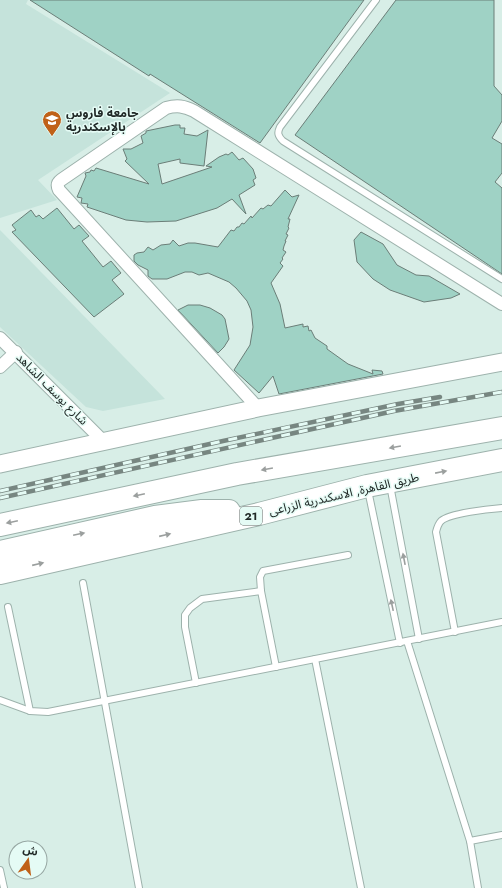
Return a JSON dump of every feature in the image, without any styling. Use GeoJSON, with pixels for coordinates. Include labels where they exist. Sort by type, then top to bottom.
{"type":"FeatureCollection","features":[{"type":"Feature","properties":{"kind":"highway"},"geometry":{"type":"LineString","coordinates":[[0,525],[237,474],[502,428]]}},
{"type":"Feature","properties":{"kind":"highway","name":"طريق القاهرة, الاسكندرية الزراعى"},"geometry":{"type":"LineString","coordinates":[[0,573],[259,514],[367,486],[502,460]]}},
{"type":"Feature","properties":{"kind":"highway"},"geometry":{"type":"LineString","coordinates":[[0,552],[155,517],[221,511],[259,514]]}},
{"type":"Feature","properties":{"kind":"street"},"geometry":{"type":"LineString","coordinates":[[258,408],[59,190],[57,186],[58,182],[166,108],[175,105],[185,106],[194,110],[502,304]]}},
{"type":"Feature","properties":{"kind":"street","name":"شارع يوسف الشاهد"},"geometry":{"type":"LineString","coordinates":[[0,338],[16,352],[104,441]]}},
{"type":"Feature","properties":{"kind":"street"},"geometry":{"type":"LineString","coordinates":[[0,367],[16,352]]}},
{"type":"Feature","properties":{"kind":"street"},"geometry":{"type":"LineString","coordinates":[[0,464],[258,408],[502,362]]}},
{"type":"Feature","properties":{"kind":"lane"},"geometry":{"type":"LineString","coordinates":[[376,0],[280,127],[278,132],[279,137],[283,141],[502,279]]}},
{"type":"Feature","properties":{"kind":"lane"},"geometry":{"type":"LineString","coordinates":[[389,482],[419,639]]}},
{"type":"Feature","properties":{"kind":"lane"},"geometry":{"type":"LineString","coordinates":[[367,486],[400,643]]}},
{"type":"Feature","properties":{"kind":"lane"},"geometry":{"type":"LineString","coordinates":[[455,632],[436,532],[437,528],[445,518],[466,513],[502,508]]}},
{"type":"Feature","properties":{"kind":"lane"},"geometry":{"type":"LineString","coordinates":[[276,667],[261,591],[260,577],[263,571],[348,556]]}},
{"type":"Feature","properties":{"kind":"lane"},"geometry":{"type":"LineString","coordinates":[[83,582],[139,888]]}},
{"type":"Feature","properties":{"kind":"lane"},"geometry":{"type":"LineString","coordinates":[[196,683],[185,627],[185,615],[190,608],[202,599],[261,591]]}},
{"type":"Feature","properties":{"kind":"lane"},"geometry":{"type":"LineString","coordinates":[[8,607],[30,711]]}},
{"type":"Feature","properties":{"kind":"lane"},"geometry":{"type":"LineString","coordinates":[[0,700],[30,711],[48,712],[502,622]]}},
{"type":"Feature","properties":{"kind":"lane"},"geometry":{"type":"LineString","coordinates":[[407,641],[470,841],[478,888]]}},
{"type":"Feature","properties":{"kind":"lane"},"geometry":{"type":"LineString","coordinates":[[315,659],[361,888]]}},
{"type":"Feature","properties":{"kind":"lane"},"geometry":{"type":"LineString","coordinates":[[470,841],[502,835]]}},
{"type":"Feature","properties":{"kind":"lane"},"geometry":{"type":"LineString","coordinates":[[0,870],[4,888]]}},
{"type":"Feature","properties":{"kind":"shaded area","name":"جامعة فاروس بالإسكندرية"},"geometry":{"type":"Polygon","coordinates":[[[0,0],[28,0],[26,4],[170,93],[38,180],[57,200],[0,218],[0,0]]]}},
{"type":"Feature","properties":{"kind":"shaded area"},"geometry":{"type":"Polygon","coordinates":[[[0,230],[165,399],[103,411],[86,407],[0,327],[0,230]]]}},
{"type":"Feature","properties":{"kind":"building"},"geometry":{"type":"Polygon","coordinates":[[[30,0],[364,0],[260,143],[150,74],[149,76],[30,0]]]}},
{"type":"Feature","properties":{"kind":"building"},"geometry":{"type":"Polygon","coordinates":[[[396,0],[494,0],[494,86],[502,95],[502,121],[492,138],[502,144],[502,173],[495,182],[502,188],[502,274],[295,135],[396,0]]]}},
{"type":"Feature","properties":{"kind":"building"},"geometry":{"type":"Polygon","coordinates":[[[180,125],[180,128],[185,128],[184,134],[197,136],[208,130],[204,166],[180,163],[180,159],[158,164],[162,184],[212,167],[206,166],[219,157],[226,154],[228,155],[232,152],[239,160],[243,158],[253,169],[256,178],[253,180],[255,185],[239,195],[246,214],[232,199],[217,208],[176,221],[147,222],[126,220],[87,207],[88,204],[81,203],[82,198],[77,197],[86,176],[85,173],[90,172],[91,170],[94,171],[96,168],[149,184],[125,161],[127,159],[123,149],[131,149],[143,143],[141,136],[146,133],[146,131],[180,125]]]}},
{"type":"Feature","properties":{"kind":"building"},"geometry":{"type":"Polygon","coordinates":[[[285,190],[292,197],[299,195],[288,219],[290,219],[289,228],[286,234],[288,235],[283,250],[286,252],[280,263],[283,266],[271,283],[280,304],[285,328],[303,324],[303,327],[308,326],[309,331],[311,330],[315,338],[327,346],[327,349],[348,364],[373,374],[372,370],[382,371],[383,374],[279,394],[273,376],[259,393],[234,370],[250,345],[253,327],[251,310],[247,301],[236,288],[229,282],[208,273],[199,275],[192,272],[185,272],[167,279],[152,279],[148,276],[148,270],[138,265],[134,261],[134,255],[144,252],[148,247],[153,250],[161,245],[170,244],[173,240],[179,246],[188,243],[195,243],[218,247],[231,230],[234,231],[242,223],[244,224],[261,208],[263,209],[268,205],[271,206],[285,190]]]}},
{"type":"Feature","properties":{"kind":"building"},"geometry":{"type":"Polygon","coordinates":[[[57,208],[74,229],[79,225],[89,236],[82,241],[103,267],[111,261],[121,273],[112,280],[124,294],[94,317],[12,232],[16,230],[12,225],[31,210],[36,217],[39,215],[43,219],[57,208]]]}},
{"type":"Feature","properties":{"kind":"building"},"geometry":{"type":"Polygon","coordinates":[[[361,232],[383,244],[397,265],[416,275],[429,276],[460,294],[451,298],[424,302],[390,290],[373,279],[357,262],[354,240],[361,232]]]}},
{"type":"Feature","properties":{"kind":"building"},"geometry":{"type":"Polygon","coordinates":[[[188,305],[200,305],[210,308],[222,315],[225,319],[229,339],[218,353],[178,310],[188,305]]]}},
{"type":"Feature","properties":{"kind":"railway"},"geometry":{"type":"LineString","coordinates":[[0,498],[394,411],[502,392]]}},
{"type":"Feature","properties":{"kind":"railway"},"geometry":{"type":"LineString","coordinates":[[0,491],[223,441],[398,404],[440,397]]}},
{"type":"Feature","properties":{"kind":"place","name":"جامعة فاروس بالإسكندرية"},"geometry":{"type":"Point","coordinates":[52,137]}}]}
